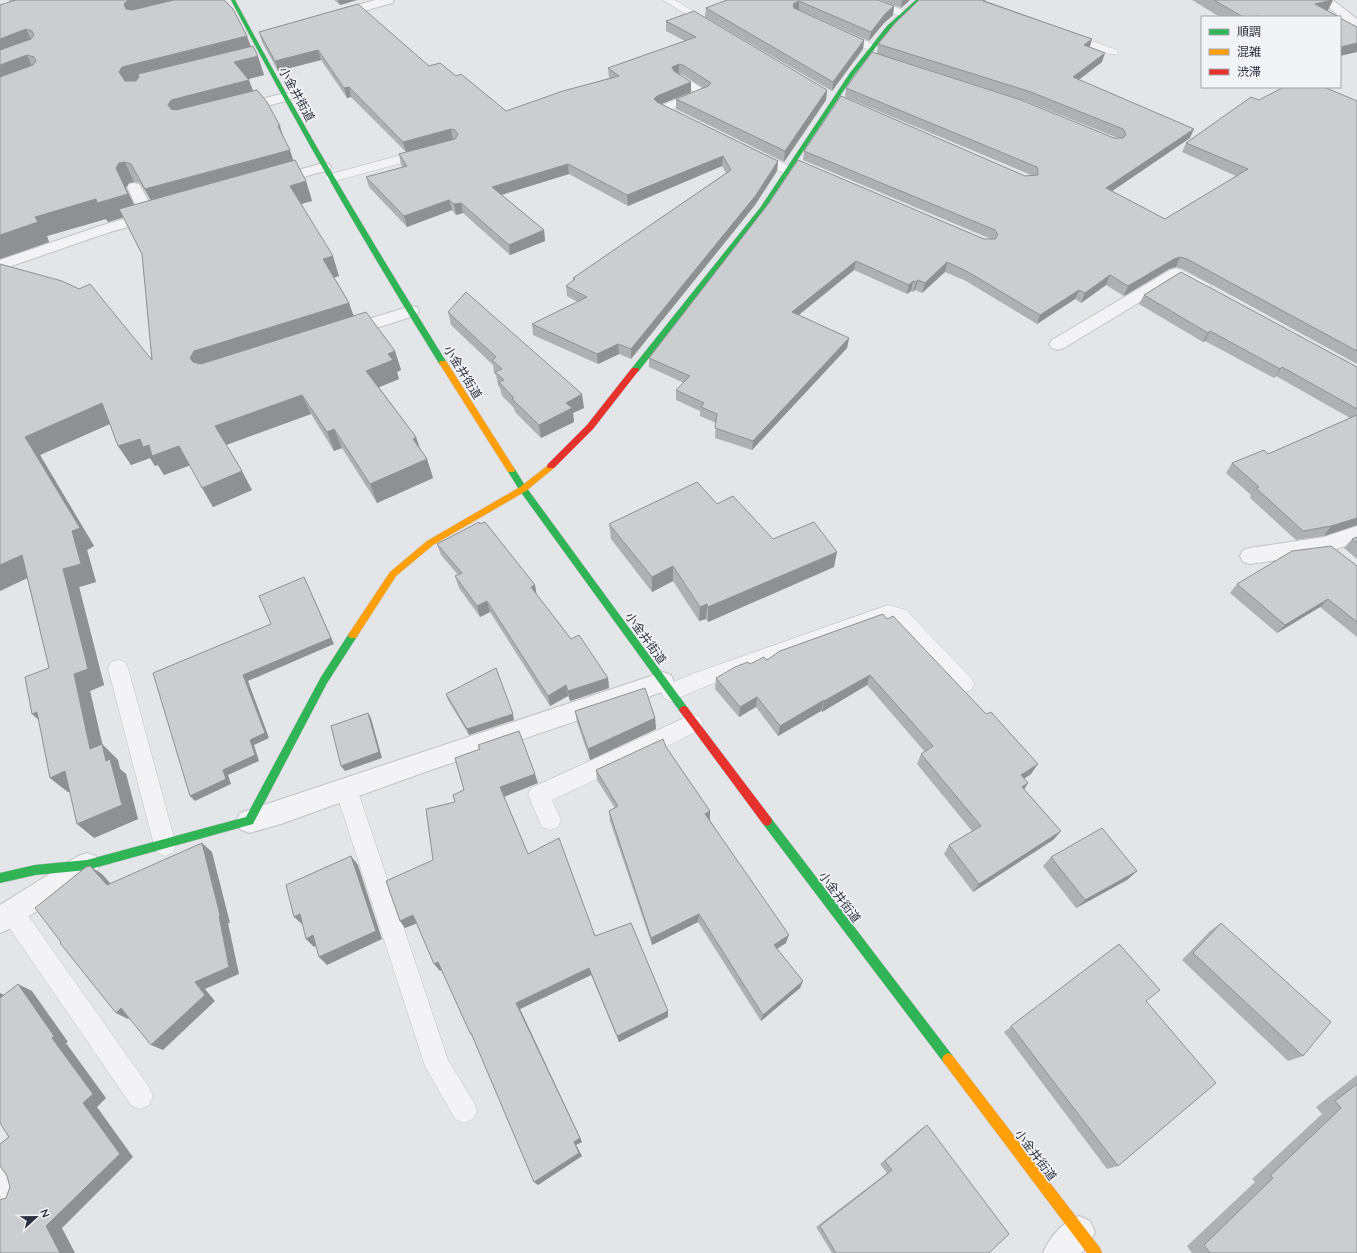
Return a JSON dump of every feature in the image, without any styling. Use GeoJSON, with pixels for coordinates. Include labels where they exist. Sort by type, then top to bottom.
{"type":"FeatureCollection","features":[{"type":"Feature","properties":{"kind":"main road"},"geometry":{"type":"LineString","coordinates":[[0,878],[35,870],[87,865],[249,821],[324,680],[393,574],[430,543],[523,489],[548,469],[590,427],[762,209],[839,100],[870,51],[889,27],[919,0]]}},
{"type":"Feature","properties":{"kind":"main road","name":"小金井街道"},"geometry":{"type":"LineString","coordinates":[[229,1],[253,39],[328,172],[411,311],[523,489],[693,723],[1078,1246]]}},
{"type":"Feature","properties":{"kind":"street"},"geometry":{"type":"LineString","coordinates":[[320,19],[388,0]]}},
{"type":"Feature","properties":{"kind":"street"},"geometry":{"type":"LineString","coordinates":[[1326,0],[1340,16]]}},
{"type":"Feature","properties":{"kind":"street"},"geometry":{"type":"LineString","coordinates":[[1341,17],[1357,25]]}},
{"type":"Feature","properties":{"kind":"street"},"geometry":{"type":"LineString","coordinates":[[253,39],[268,34]]}},
{"type":"Feature","properties":{"kind":"street"},"geometry":{"type":"LineString","coordinates":[[248,61],[263,58]]}},
{"type":"Feature","properties":{"kind":"street"},"geometry":{"type":"LineString","coordinates":[[227,112],[285,97]]}},
{"type":"Feature","properties":{"kind":"street"},"geometry":{"type":"LineString","coordinates":[[256,186],[328,172]]}},
{"type":"Feature","properties":{"kind":"street"},"geometry":{"type":"LineString","coordinates":[[134,187],[149,216]]}},
{"type":"Feature","properties":{"kind":"street"},"geometry":{"type":"LineString","coordinates":[[2,262],[105,229],[172,210]]}},
{"type":"Feature","properties":{"kind":"street"},"geometry":{"type":"LineString","coordinates":[[1058,344],[1176,273],[1218,296]]}},
{"type":"Feature","properties":{"kind":"street"},"geometry":{"type":"LineString","coordinates":[[329,338],[411,311]]}},
{"type":"Feature","properties":{"kind":"street"},"geometry":{"type":"LineString","coordinates":[[1250,556],[1325,545],[1357,534]]}},
{"type":"Feature","properties":{"kind":"street"},"geometry":{"type":"LineString","coordinates":[[249,821],[281,812],[435,758],[667,687]]}},
{"type":"Feature","properties":{"kind":"street"},"geometry":{"type":"LineString","coordinates":[[6,916],[87,865]]}},
{"type":"Feature","properties":{"kind":"lane"},"geometry":{"type":"LineString","coordinates":[[668,0],[722,32]]}},
{"type":"Feature","properties":{"kind":"lane"},"geometry":{"type":"LineString","coordinates":[[866,0],[904,14]]}},
{"type":"Feature","properties":{"kind":"lane"},"geometry":{"type":"LineString","coordinates":[[832,30],[882,59]]}},
{"type":"Feature","properties":{"kind":"lane"},"geometry":{"type":"LineString","coordinates":[[1056,30],[1113,52]]}},
{"type":"Feature","properties":{"kind":"lane"},"geometry":{"type":"LineString","coordinates":[[679,78],[703,93],[662,109],[690,122]]}},
{"type":"Feature","properties":{"kind":"lane"},"geometry":{"type":"LineString","coordinates":[[823,93],[839,100]]}},
{"type":"Feature","properties":{"kind":"lane"},"geometry":{"type":"LineString","coordinates":[[328,172],[437,149]]}},
{"type":"Feature","properties":{"kind":"lane"},"geometry":{"type":"LineString","coordinates":[[746,150],[791,166],[808,168]]}},
{"type":"Feature","properties":{"kind":"lane"},"geometry":{"type":"LineString","coordinates":[[1325,545],[1341,558]]}},
{"type":"Feature","properties":{"kind":"lane"},"geometry":{"type":"LineString","coordinates":[[667,687],[702,679],[888,612],[899,615],[964,684]]}},
{"type":"Feature","properties":{"kind":"lane"},"geometry":{"type":"LineString","coordinates":[[118,668],[165,845]]}},
{"type":"Feature","properties":{"kind":"lane"},"geometry":{"type":"LineString","coordinates":[[550,820],[538,795],[671,735],[693,723]]}},
{"type":"Feature","properties":{"kind":"lane"},"geometry":{"type":"LineString","coordinates":[[346,789],[438,1066],[464,1110]]}},
{"type":"Feature","properties":{"kind":"lane"},"geometry":{"type":"LineString","coordinates":[[6,916],[140,1096]]}},
{"type":"Feature","properties":{"kind":"building"},"geometry":{"type":"Polygon","coordinates":[[[16,0],[129,0],[124,4],[126,9],[132,10],[174,0],[224,0],[233,9],[247,36],[122,67],[119,72],[125,81],[136,81],[139,77],[138,74],[253,46],[258,56],[234,62],[249,80],[171,100],[168,105],[171,109],[176,110],[257,90],[267,102],[280,126],[278,126],[290,150],[145,189],[131,164],[125,162],[119,163],[116,168],[128,194],[97,203],[96,199],[35,217],[38,222],[0,235],[0,77],[33,65],[36,61],[34,57],[27,55],[0,65],[0,50],[31,39],[34,35],[32,31],[26,29],[0,39],[0,5],[16,0]]]}},
{"type":"Feature","properties":{"kind":"building"},"geometry":{"type":"Polygon","coordinates":[[[727,0],[878,0],[894,6],[885,14],[871,32],[799,1],[793,4],[794,8],[864,40],[833,82],[706,8],[727,0]]]}},
{"type":"Feature","properties":{"kind":"building"},"geometry":{"type":"Polygon","coordinates":[[[919,0],[984,0],[983,1],[1092,39],[1084,45],[1105,53],[1073,77],[1194,129],[1106,188],[1165,219],[1248,169],[1186,143],[1251,97],[1259,100],[1282,88],[1326,88],[1357,101],[1357,351],[1187,259],[1180,257],[1128,286],[1110,275],[1085,293],[1079,290],[1040,315],[968,272],[947,262],[925,283],[918,280],[916,282],[913,281],[909,285],[856,261],[792,312],[849,338],[753,441],[715,428],[717,414],[701,407],[704,403],[676,390],[690,376],[649,358],[769,203],[798,160],[984,239],[995,239],[998,235],[995,230],[804,151],[841,96],[1025,176],[1038,175],[1037,167],[846,88],[872,52],[1021,100],[1114,138],[1123,138],[1126,134],[1123,129],[1031,92],[878,44],[896,22],[919,0]]]}},
{"type":"Feature","properties":{"kind":"building"},"geometry":{"type":"Polygon","coordinates":[[[1214,0],[1332,0],[1315,4],[1337,16],[1258,16],[1241,16],[1214,0]]]}},
{"type":"Feature","properties":{"kind":"building"},"geometry":{"type":"Polygon","coordinates":[[[358,4],[429,66],[440,63],[456,76],[461,74],[506,111],[563,91],[619,76],[608,68],[696,37],[666,21],[694,11],[827,90],[785,151],[676,99],[708,86],[711,83],[683,65],[679,64],[672,67],[674,71],[691,82],[657,96],[654,99],[657,102],[778,161],[756,195],[631,349],[618,344],[597,354],[532,324],[587,297],[566,286],[575,279],[573,278],[731,170],[723,156],[627,195],[568,164],[492,187],[544,230],[509,245],[461,203],[454,204],[449,200],[404,216],[366,177],[407,166],[399,154],[455,139],[458,134],[455,130],[451,129],[403,142],[349,87],[344,88],[318,50],[275,61],[259,32],[358,4]]]}},
{"type":"Feature","properties":{"kind":"building"},"geometry":{"type":"Polygon","coordinates":[[[1341,19],[1357,27],[1357,43],[1341,47],[1341,19]]]}},
{"type":"Feature","properties":{"kind":"building"},"geometry":{"type":"Polygon","coordinates":[[[295,160],[306,181],[290,186],[333,256],[323,259],[349,303],[194,351],[190,358],[193,362],[201,364],[366,312],[395,351],[388,354],[393,360],[366,371],[416,437],[413,439],[427,459],[370,484],[334,429],[327,432],[302,395],[215,426],[242,471],[202,488],[179,446],[152,456],[149,445],[143,447],[140,439],[118,446],[102,403],[25,437],[80,528],[72,531],[81,564],[63,569],[88,669],[74,674],[90,749],[102,744],[106,761],[110,759],[122,805],[77,824],[65,771],[50,778],[37,712],[32,714],[25,677],[49,668],[22,555],[0,565],[0,264],[62,281],[79,289],[90,284],[152,360],[142,254],[119,209],[295,160]]]}},
{"type":"Feature","properties":{"kind":"building"},"geometry":{"type":"Polygon","coordinates":[[[1181,272],[1357,367],[1357,409],[1282,367],[1280,369],[1210,331],[1208,333],[1144,295],[1181,272]]]}},
{"type":"Feature","properties":{"kind":"building"},"geometry":{"type":"Polygon","coordinates":[[[466,292],[582,394],[566,403],[572,408],[539,425],[512,399],[514,398],[499,382],[504,380],[495,372],[502,369],[492,360],[496,357],[448,312],[466,292]]]}},
{"type":"Feature","properties":{"kind":"building"},"geometry":{"type":"Polygon","coordinates":[[[1357,415],[1357,518],[1331,526],[1303,531],[1256,488],[1259,487],[1232,463],[1264,450],[1268,454],[1357,415]]]}},
{"type":"Feature","properties":{"kind":"building"},"geometry":{"type":"Polygon","coordinates":[[[697,482],[717,504],[733,496],[773,539],[814,522],[837,552],[708,607],[707,604],[700,607],[673,566],[652,577],[609,524],[697,482]]]}},
{"type":"Feature","properties":{"kind":"building"},"geometry":{"type":"Polygon","coordinates":[[[479,522],[480,524],[485,522],[535,585],[531,587],[571,639],[579,635],[608,678],[568,691],[566,685],[548,696],[487,601],[477,606],[455,576],[462,573],[437,544],[479,522]]]}},
{"type":"Feature","properties":{"kind":"building"},"geometry":{"type":"Polygon","coordinates":[[[1357,537],[1357,543],[1352,539],[1357,537]]]}},
{"type":"Feature","properties":{"kind":"building"},"geometry":{"type":"Polygon","coordinates":[[[1331,546],[1357,566],[1357,622],[1328,599],[1285,625],[1237,584],[1292,551],[1331,546]]]}},
{"type":"Feature","properties":{"kind":"building"},"geometry":{"type":"Polygon","coordinates":[[[304,577],[331,638],[243,675],[265,733],[250,740],[255,755],[223,770],[226,779],[190,796],[153,673],[271,624],[259,596],[304,577]]]}},
{"type":"Feature","properties":{"kind":"building"},"geometry":{"type":"Polygon","coordinates":[[[883,614],[887,619],[893,616],[986,714],[991,712],[1038,764],[1021,775],[1028,783],[1022,787],[1061,831],[979,884],[949,845],[981,826],[921,754],[933,746],[870,675],[780,726],[757,697],[740,707],[716,678],[735,667],[748,662],[750,664],[764,657],[767,660],[780,651],[883,614]]]}},
{"type":"Feature","properties":{"kind":"building"},"geometry":{"type":"Polygon","coordinates":[[[496,668],[513,714],[467,729],[446,694],[496,668]]]}},
{"type":"Feature","properties":{"kind":"building"},"geometry":{"type":"Polygon","coordinates":[[[645,688],[655,718],[588,749],[575,711],[645,688]]]}},
{"type":"Feature","properties":{"kind":"building"},"geometry":{"type":"Polygon","coordinates":[[[368,713],[379,752],[341,766],[331,726],[368,713]]]}},
{"type":"Feature","properties":{"kind":"building"},"geometry":{"type":"Polygon","coordinates":[[[519,731],[535,774],[500,787],[528,854],[559,838],[595,936],[631,923],[668,1011],[617,1036],[589,968],[516,1003],[580,1138],[574,1142],[579,1153],[534,1182],[471,1033],[438,962],[434,964],[413,915],[400,921],[386,881],[433,860],[426,809],[455,802],[453,795],[464,790],[455,758],[480,749],[478,745],[519,731]]]}},
{"type":"Feature","properties":{"kind":"building"},"geometry":{"type":"Polygon","coordinates":[[[663,739],[666,747],[710,811],[705,814],[789,935],[774,945],[803,981],[763,1015],[699,914],[651,938],[609,811],[618,806],[596,770],[663,739]]]}},
{"type":"Feature","properties":{"kind":"building"},"geometry":{"type":"Polygon","coordinates":[[[1102,828],[1137,871],[1085,900],[1051,857],[1102,828]]]}},
{"type":"Feature","properties":{"kind":"building"},"geometry":{"type":"Polygon","coordinates":[[[202,843],[220,915],[229,967],[195,982],[205,995],[151,1045],[121,1008],[116,1013],[60,943],[61,942],[35,908],[86,867],[90,866],[107,885],[202,843]]]}},
{"type":"Feature","properties":{"kind":"building"},"geometry":{"type":"Polygon","coordinates":[[[351,856],[376,931],[319,957],[313,935],[306,939],[300,914],[294,917],[286,885],[351,856]]]}},
{"type":"Feature","properties":{"kind":"building"},"geometry":{"type":"Polygon","coordinates":[[[1221,923],[1331,1022],[1303,1056],[1193,953],[1221,923]]]}},
{"type":"Feature","properties":{"kind":"building"},"geometry":{"type":"Polygon","coordinates":[[[1119,944],[1160,990],[1146,1001],[1216,1083],[1118,1166],[1011,1026],[1119,944]]]}},
{"type":"Feature","properties":{"kind":"building"},"geometry":{"type":"Polygon","coordinates":[[[18,984],[54,1036],[52,1038],[93,1094],[83,1103],[120,1154],[46,1226],[60,1253],[0,1253],[0,1200],[6,1198],[10,1187],[7,1176],[0,1166],[0,1144],[9,1137],[0,1123],[0,998],[18,984]]]}},
{"type":"Feature","properties":{"kind":"building"},"geometry":{"type":"Polygon","coordinates":[[[1357,1084],[1357,1253],[1210,1253],[1204,1245],[1273,1178],[1270,1176],[1341,1108],[1335,1101],[1357,1084]]]}},
{"type":"Feature","properties":{"kind":"building"},"geometry":{"type":"Polygon","coordinates":[[[927,1125],[1009,1234],[989,1253],[836,1253],[820,1226],[892,1170],[885,1161],[927,1125]]]}},
{"type":"Feature","properties":{"kind":"traffic: fast"},"geometry":{"type":"LineString","coordinates":[[233,0],[282,92],[334,183],[443,363]]}},
{"type":"Feature","properties":{"kind":"traffic: fast"},"geometry":{"type":"LineString","coordinates":[[635,370],[762,209],[852,74],[889,27],[919,0]]}},
{"type":"Feature","properties":{"kind":"traffic: fast"},"geometry":{"type":"LineString","coordinates":[[511,470],[523,489],[684,710]]}},
{"type":"Feature","properties":{"kind":"traffic: fast"},"geometry":{"type":"LineString","coordinates":[[0,878],[35,870],[87,865],[249,821],[324,680],[353,635]]}},
{"type":"Feature","properties":{"kind":"traffic: fast"},"geometry":{"type":"LineString","coordinates":[[767,821],[948,1059]]}},
{"type":"Feature","properties":{"kind":"traffic: slow"},"geometry":{"type":"LineString","coordinates":[[443,363],[511,470]]}},
{"type":"Feature","properties":{"kind":"traffic: slow"},"geometry":{"type":"LineString","coordinates":[[353,635],[393,574],[430,543],[523,489],[551,466]]}},
{"type":"Feature","properties":{"kind":"traffic: slow"},"geometry":{"type":"LineString","coordinates":[[948,1059],[1095,1253]]}},
{"type":"Feature","properties":{"kind":"traffic: jam"},"geometry":{"type":"LineString","coordinates":[[551,466],[590,427],[635,370]]}},
{"type":"Feature","properties":{"kind":"traffic: jam"},"geometry":{"type":"LineString","coordinates":[[684,710],[767,821]]}}]}
